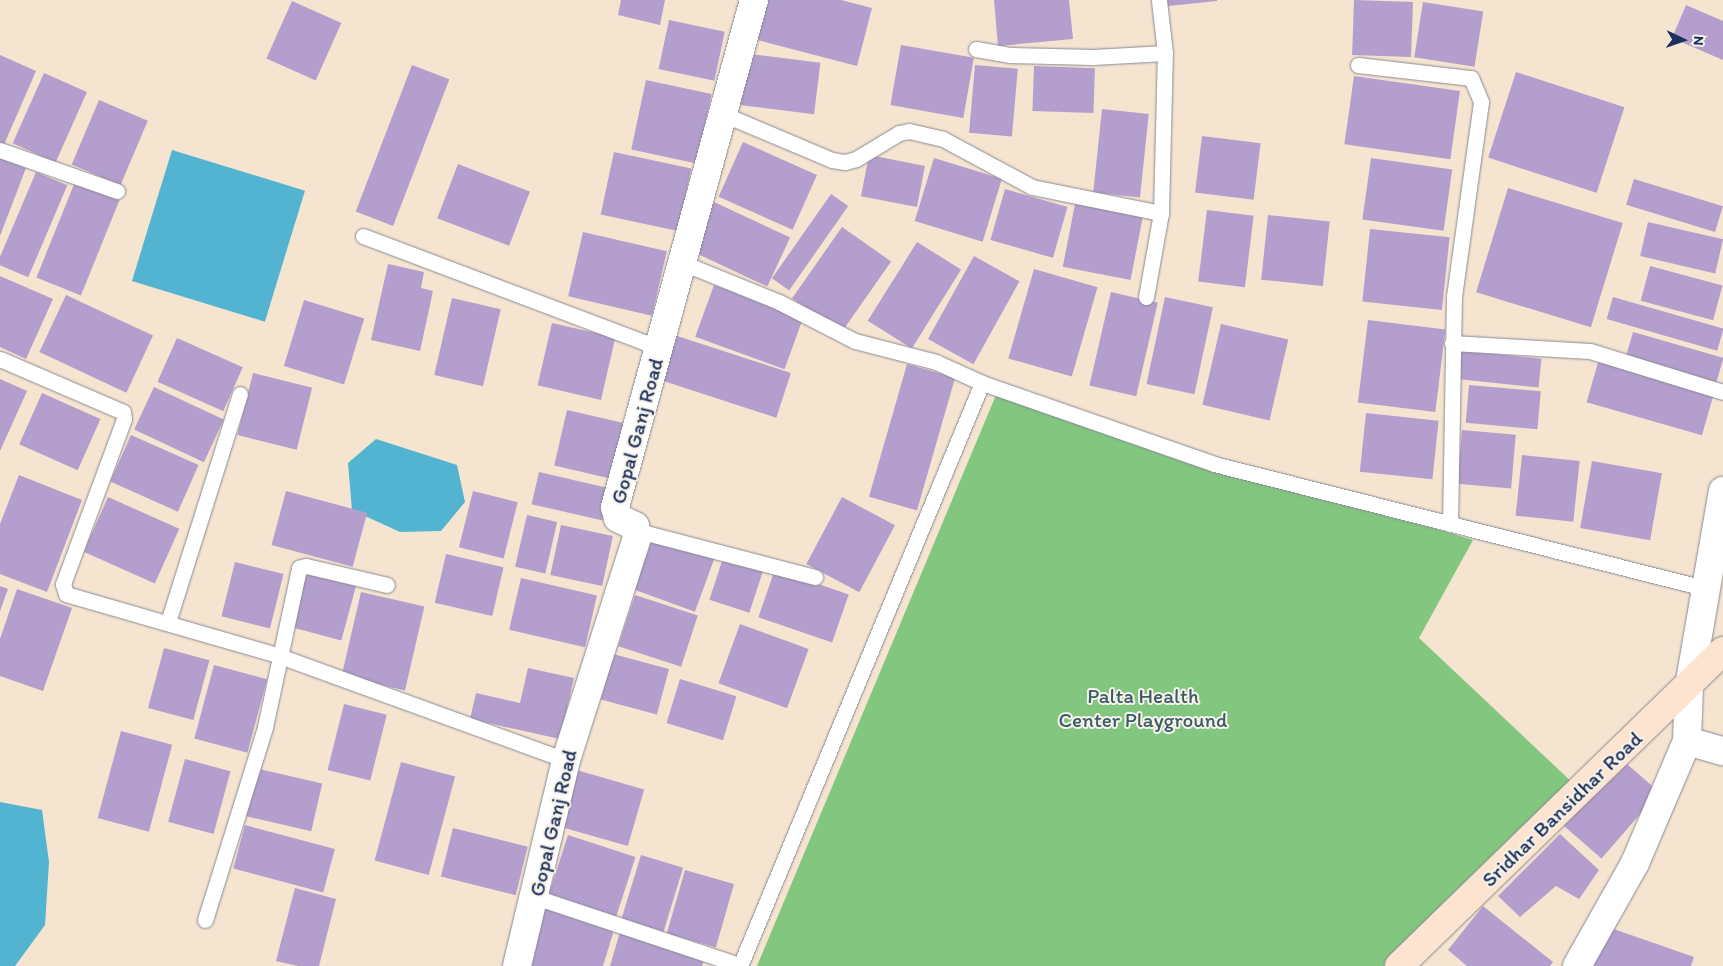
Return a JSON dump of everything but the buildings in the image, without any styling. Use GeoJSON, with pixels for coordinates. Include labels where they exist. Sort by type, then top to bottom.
{"type":"FeatureCollection","features":[{"type":"Feature","properties":{"kind":"street","name":"Gopal Ganj Road"},"geometry":{"type":"LineString","coordinates":[[517,966],[535,897],[566,760],[638,531],[635,526],[618,518],[615,507],[754,0]]}},
{"type":"Feature","properties":{"kind":"street"},"geometry":{"type":"LineString","coordinates":[[1577,966],[1636,863],[1687,742],[1689,687],[1704,588],[1723,491]]}},
{"type":"Feature","properties":{"kind":"street","name":"Sridhar Bansidhar Road"},"geometry":{"type":"LineString","coordinates":[[1399,966],[1689,687],[1723,651]]}},
{"type":"Feature","properties":{"kind":"street"},"geometry":{"type":"LineString","coordinates":[[1687,742],[1723,751]]}},
{"type":"Feature","properties":{"kind":"lane"},"geometry":{"type":"LineString","coordinates":[[1146,297],[1161,213],[1165,53],[1159,0]]}},
{"type":"Feature","properties":{"kind":"lane"},"geometry":{"type":"LineString","coordinates":[[976,49],[1010,55],[1093,57],[1165,53]]}},
{"type":"Feature","properties":{"kind":"lane"},"geometry":{"type":"LineString","coordinates":[[1358,65],[1471,78],[1478,89],[1481,102],[1454,296],[1450,524]]}},
{"type":"Feature","properties":{"kind":"lane"},"geometry":{"type":"LineString","coordinates":[[723,114],[832,160],[845,162],[856,159],[899,133],[910,132],[943,138],[1032,187],[1161,213]]}},
{"type":"Feature","properties":{"kind":"lane"},"geometry":{"type":"LineString","coordinates":[[0,150],[117,191]]}},
{"type":"Feature","properties":{"kind":"lane"},"geometry":{"type":"LineString","coordinates":[[363,236],[660,348]]}},
{"type":"Feature","properties":{"kind":"lane"},"geometry":{"type":"LineString","coordinates":[[683,263],[779,302],[855,341],[936,362],[982,383],[1214,464],[1704,588]]}},
{"type":"Feature","properties":{"kind":"lane"},"geometry":{"type":"LineString","coordinates":[[1452,343],[1590,351],[1723,392]]}},
{"type":"Feature","properties":{"kind":"lane"},"geometry":{"type":"LineString","coordinates":[[0,359],[123,412],[124,419],[62,591],[69,596],[168,622],[279,655],[566,760]]}},
{"type":"Feature","properties":{"kind":"lane"},"geometry":{"type":"LineString","coordinates":[[535,897],[740,966],[982,383]]}},
{"type":"Feature","properties":{"kind":"lane"},"geometry":{"type":"LineString","coordinates":[[168,622],[240,394]]}},
{"type":"Feature","properties":{"kind":"lane"},"geometry":{"type":"LineString","coordinates":[[638,531],[815,577]]}},
{"type":"Feature","properties":{"kind":"lane"},"geometry":{"type":"LineString","coordinates":[[205,920],[265,727],[279,655],[302,566],[387,585]]}},
{"type":"Feature","properties":{"kind":"green space","name":"Palta Health Center Playground"},"geometry":{"type":"Polygon","coordinates":[[[996,395],[1473,540],[1419,638],[1576,786],[1387,966],[757,966],[996,395]]]}},
{"type":"Feature","properties":{"kind":"water"},"geometry":{"type":"Polygon","coordinates":[[[172,150],[305,191],[265,322],[132,281],[172,150]]]}},
{"type":"Feature","properties":{"kind":"water"},"geometry":{"type":"Polygon","coordinates":[[[376,439],[457,465],[465,502],[441,531],[400,532],[352,510],[348,463],[376,439]]]}},
{"type":"Feature","properties":{"kind":"water"},"geometry":{"type":"Polygon","coordinates":[[[0,802],[42,810],[49,862],[45,925],[15,966],[0,966],[0,802]]]}}]}
